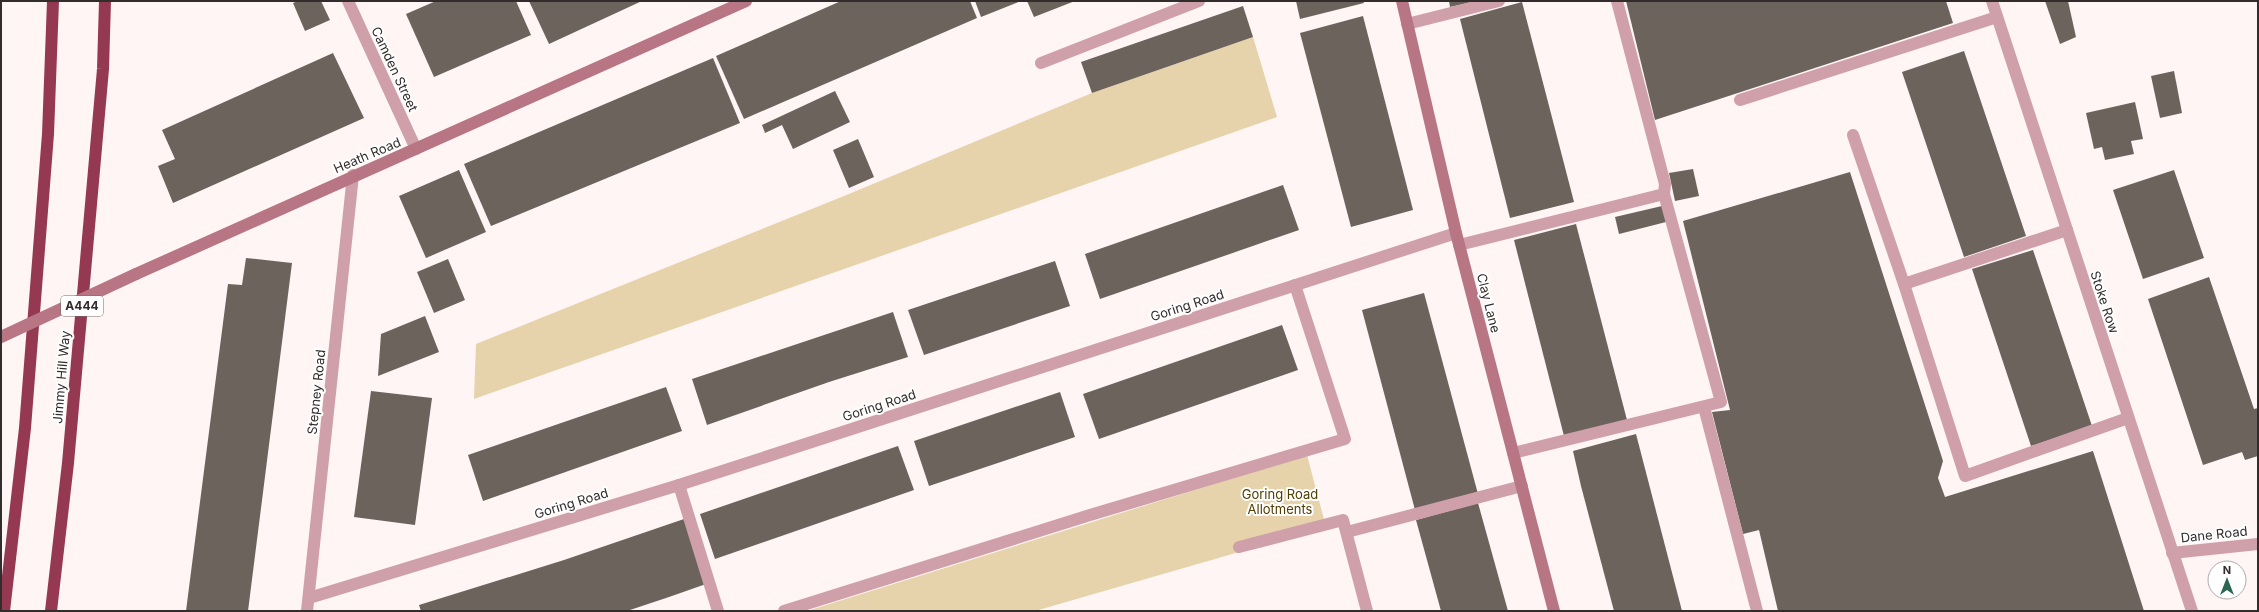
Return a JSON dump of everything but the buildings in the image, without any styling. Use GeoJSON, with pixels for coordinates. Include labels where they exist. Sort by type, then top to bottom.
{"type":"FeatureCollection","features":[{"type":"Feature","properties":{"kind":"highway"},"geometry":{"type":"LineString","coordinates":[[4,611],[25,428],[48,134],[53,1]]}},
{"type":"Feature","properties":{"kind":"highway","name":"Jimmy Hill Way"},"geometry":{"type":"LineString","coordinates":[[51,611],[68,463],[103,69],[105,1]]}},
{"type":"Feature","properties":{"kind":"street","name":"Camden Street"},"geometry":{"type":"LineString","coordinates":[[348,1],[416,149]]}},
{"type":"Feature","properties":{"kind":"street","name":"Heath Road"},"geometry":{"type":"LineString","coordinates":[[1,337],[353,175],[416,149],[746,1]]}},
{"type":"Feature","properties":{"kind":"street"},"geometry":{"type":"LineString","coordinates":[[1041,63],[1199,1]]}},
{"type":"Feature","properties":{"kind":"street","name":"Clay Lane"},"geometry":{"type":"LineString","coordinates":[[1402,1],[1458,239],[1554,611]]}},
{"type":"Feature","properties":{"kind":"street"},"geometry":{"type":"LineString","coordinates":[[1407,24],[1498,1]]}},
{"type":"Feature","properties":{"kind":"street"},"geometry":{"type":"LineString","coordinates":[[1513,453],[1721,402],[1664,194],[1665,184],[1617,1]]}},
{"type":"Feature","properties":{"kind":"street","name":"Stoke Row"},"geometry":{"type":"LineString","coordinates":[[1992,1],[2192,611]]}},
{"type":"Feature","properties":{"kind":"street"},"geometry":{"type":"LineString","coordinates":[[1740,100],[1997,17]]}},
{"type":"Feature","properties":{"kind":"street"},"geometry":{"type":"LineString","coordinates":[[1853,135],[1904,284],[1965,476],[2128,418]]}},
{"type":"Feature","properties":{"kind":"street","name":"Stepney Road"},"geometry":{"type":"LineString","coordinates":[[307,611],[353,175]]}},
{"type":"Feature","properties":{"kind":"street","name":"Goring Road"},"geometry":{"type":"LineString","coordinates":[[309,598],[679,485],[1295,285],[1458,239],[1664,194]]}},
{"type":"Feature","properties":{"kind":"street"},"geometry":{"type":"LineString","coordinates":[[1904,284],[2067,230]]}},
{"type":"Feature","properties":{"kind":"street"},"geometry":{"type":"LineString","coordinates":[[784,611],[1090,515],[1345,439],[1295,285]]}},
{"type":"Feature","properties":{"kind":"street"},"geometry":{"type":"LineString","coordinates":[[1704,407],[1757,611]]}},
{"type":"Feature","properties":{"kind":"street"},"geometry":{"type":"LineString","coordinates":[[679,485],[718,611]]}},
{"type":"Feature","properties":{"kind":"street"},"geometry":{"type":"LineString","coordinates":[[1346,532],[1522,486]]}},
{"type":"Feature","properties":{"kind":"street"},"geometry":{"type":"LineString","coordinates":[[1239,547],[1344,520],[1367,611]]}},
{"type":"Feature","properties":{"kind":"street","name":"Dane Road"},"geometry":{"type":"LineString","coordinates":[[2172,553],[2258,544]]}},
{"type":"Feature","properties":{"kind":"green space"},"geometry":{"type":"Polygon","coordinates":[[[1253,37],[1277,117],[474,399],[476,344],[844,196],[1092,93],[1253,37]]]}},
{"type":"Feature","properties":{"kind":"green space","name":"Goring Road Allotments"},"geometry":{"type":"Polygon","coordinates":[[[1307,455],[1326,527],[1035,611],[807,611],[1307,455]]]}}]}
